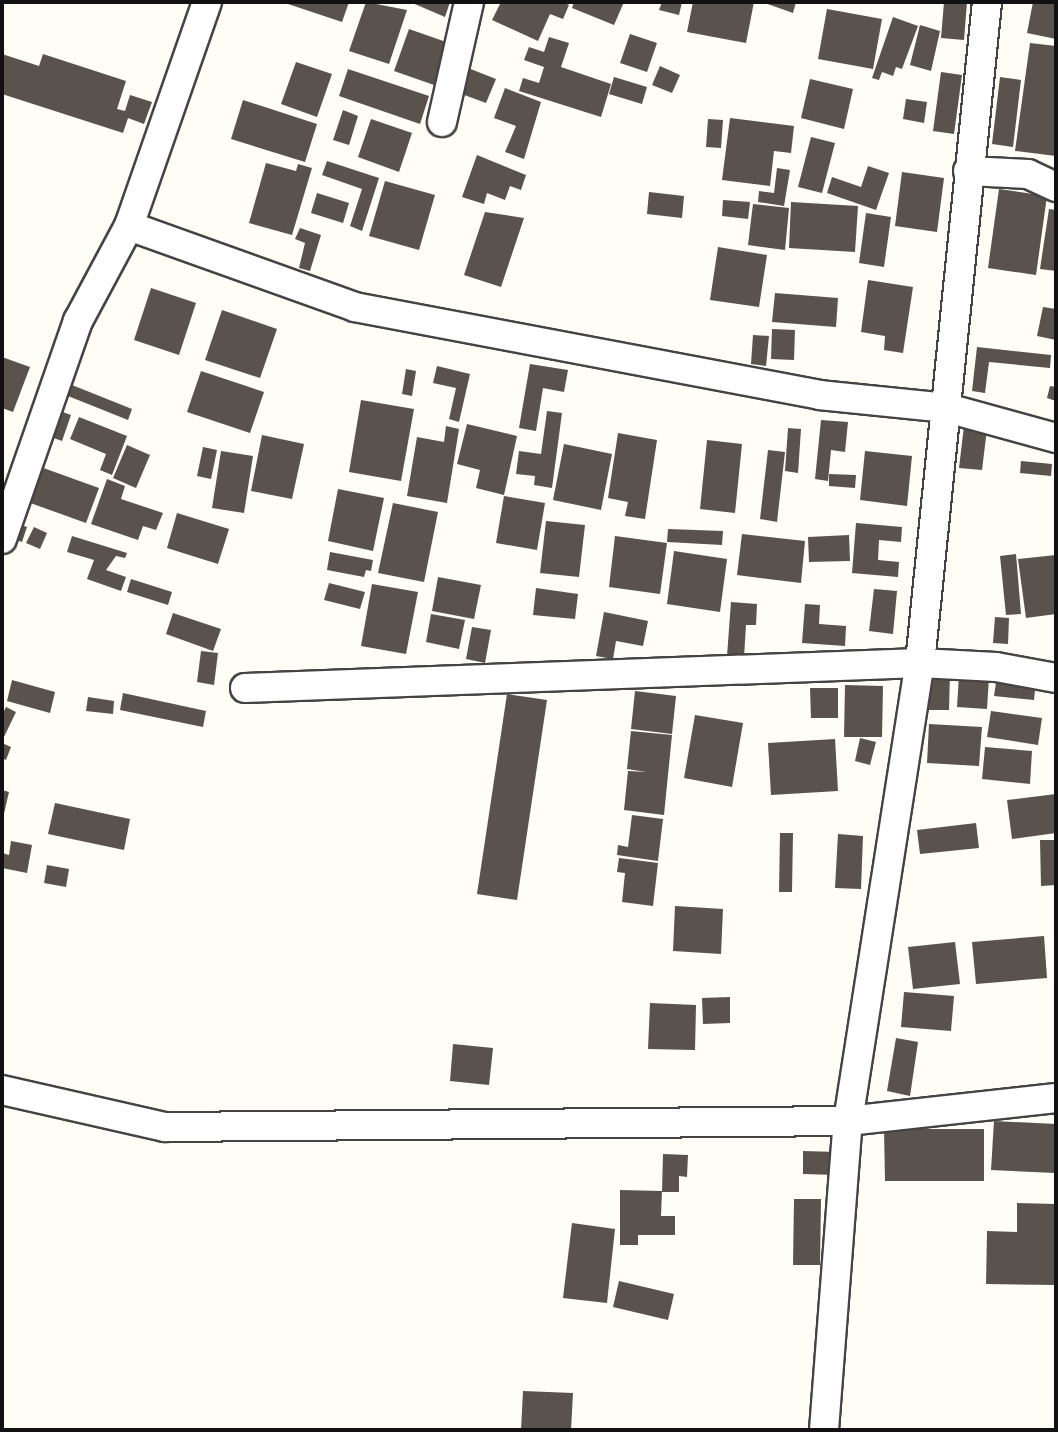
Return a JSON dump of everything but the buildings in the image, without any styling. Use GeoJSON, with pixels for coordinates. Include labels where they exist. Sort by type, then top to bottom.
{"type":"FeatureCollection","features":[{"type":"Feature","properties":{"kind":"street"},"geometry":{"type":"LineString","coordinates":[[2,539],[78,321],[129,226],[207,2]]}},
{"type":"Feature","properties":{"kind":"street"},"geometry":{"type":"LineString","coordinates":[[442,122],[469,2]]}},
{"type":"Feature","properties":{"kind":"street"},"geometry":{"type":"LineString","coordinates":[[824,1430],[848,1121],[920,663],[987,2]]}},
{"type":"Feature","properties":{"kind":"street"},"geometry":{"type":"LineString","coordinates":[[968,171],[1028,174],[1056,187]]}},
{"type":"Feature","properties":{"kind":"street"},"geometry":{"type":"LineString","coordinates":[[129,226],[355,307],[819,395],[947,408],[1056,438]]}},
{"type":"Feature","properties":{"kind":"street"},"geometry":{"type":"LineString","coordinates":[[245,688],[920,663],[996,667],[1056,678]]}},
{"type":"Feature","properties":{"kind":"street"},"geometry":{"type":"LineString","coordinates":[[2,1090],[165,1127],[848,1121],[1056,1098]]}}]}
